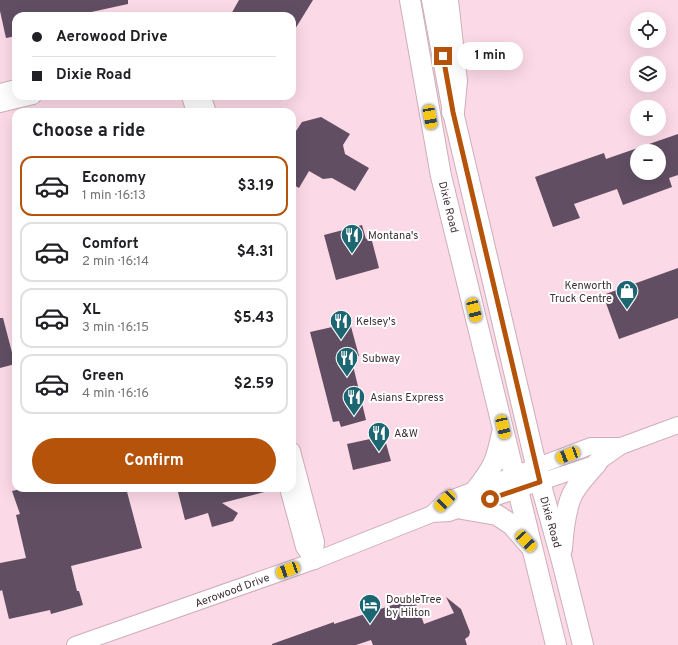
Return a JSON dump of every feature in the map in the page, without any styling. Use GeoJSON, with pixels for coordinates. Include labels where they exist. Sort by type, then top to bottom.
{"type":"FeatureCollection","features":[{"type":"Feature","properties":{"kind":"highway"},"geometry":{"type":"LineString","coordinates":[[447,0],[456,81],[453,112]]}},
{"type":"Feature","properties":{"kind":"main road","name":"Dixie Road"},"geometry":{"type":"LineString","coordinates":[[410,0],[441,176],[556,645]]}},
{"type":"Feature","properties":{"kind":"main road","name":"Dixie Road"},"geometry":{"type":"LineString","coordinates":[[432,0],[453,112],[538,474],[583,645]]}},
{"type":"Feature","properties":{"kind":"main road"},"geometry":{"type":"LineString","coordinates":[[475,491],[490,472],[497,457],[503,427]]}},
{"type":"Feature","properties":{"kind":"main road"},"geometry":{"type":"LineString","coordinates":[[562,561],[564,531],[570,499],[580,483],[597,462]]}},
{"type":"Feature","properties":{"kind":"main road"},"geometry":{"type":"LineString","coordinates":[[462,509],[497,515],[512,525],[533,549]]}},
{"type":"Feature","properties":{"kind":"street"},"geometry":{"type":"LineString","coordinates":[[0,92],[12,89]]}},
{"type":"Feature","properties":{"kind":"street"},"geometry":{"type":"LineString","coordinates":[[0,104],[16,100]]}},
{"type":"Feature","properties":{"kind":"street","name":"Aerowood Drive"},"geometry":{"type":"LineString","coordinates":[[538,474],[597,462],[621,446],[678,425]]}},
{"type":"Feature","properties":{"kind":"street","name":"Aerowood Drive"},"geometry":{"type":"LineString","coordinates":[[75,645],[314,561],[432,514],[449,513],[462,509],[516,482],[538,474],[591,446],[621,446]]}},
{"type":"Feature","properties":{"kind":"street"},"geometry":{"type":"LineString","coordinates":[[296,466],[316,542],[314,561]]}},
{"type":"Feature","properties":{"kind":"street","name":"Aerowood Drive"},"geometry":{"type":"LineString","coordinates":[[432,514],[445,501],[475,491],[516,482]]}},
{"type":"Feature","properties":{"kind":"street"},"geometry":{"type":"LineString","coordinates":[[289,492],[304,546],[314,561]]}},
{"type":"Feature","properties":{"kind":"building"},"geometry":{"type":"Polygon","coordinates":[[[0,0],[128,0],[128,4],[91,12],[12,12],[12,37],[6,38],[0,11],[0,0]]]}},
{"type":"Feature","properties":{"kind":"building"},"geometry":{"type":"Polygon","coordinates":[[[239,0],[313,0],[296,28],[296,12],[232,12],[239,0]]]}},
{"type":"Feature","properties":{"kind":"building"},"geometry":{"type":"Polygon","coordinates":[[[321,117],[350,134],[343,145],[345,154],[369,168],[355,191],[332,178],[323,179],[309,171],[299,188],[296,186],[296,131],[302,122],[321,117]]]}},
{"type":"Feature","properties":{"kind":"building"},"geometry":{"type":"Polygon","coordinates":[[[678,134],[678,175],[669,178],[672,187],[623,205],[617,189],[574,204],[580,218],[553,227],[535,177],[604,153],[606,159],[630,151],[630,180],[666,180],[666,144],[649,144],[678,134]]]}},
{"type":"Feature","properties":{"kind":"building"},"geometry":{"type":"Polygon","coordinates":[[[362,225],[366,239],[371,237],[379,268],[336,280],[324,235],[362,225]]]}},
{"type":"Feature","properties":{"kind":"building"},"geometry":{"type":"Polygon","coordinates":[[[678,268],[678,318],[619,339],[603,295],[678,268]]]}},
{"type":"Feature","properties":{"kind":"building"},"geometry":{"type":"Polygon","coordinates":[[[0,318],[3,318],[12,352],[12,365],[0,368],[0,318]]]}},
{"type":"Feature","properties":{"kind":"building"},"geometry":{"type":"Polygon","coordinates":[[[350,323],[359,356],[351,357],[366,420],[341,427],[339,421],[333,422],[310,332],[350,323]]]}},
{"type":"Feature","properties":{"kind":"building"},"geometry":{"type":"Polygon","coordinates":[[[384,436],[391,461],[353,470],[347,444],[384,436]]]}},
{"type":"Feature","properties":{"kind":"building"},"geometry":{"type":"Polygon","coordinates":[[[12,492],[127,492],[142,548],[71,566],[77,591],[79,591],[83,605],[51,614],[50,610],[9,619],[2,590],[0,591],[0,563],[26,558],[16,515],[20,514],[12,492]]]}},
{"type":"Feature","properties":{"kind":"building"},"geometry":{"type":"Polygon","coordinates":[[[178,492],[264,492],[222,503],[238,513],[233,521],[212,527],[208,513],[185,520],[178,492]]]}},
{"type":"Feature","properties":{"kind":"building"},"geometry":{"type":"Polygon","coordinates":[[[405,596],[415,600],[424,624],[454,613],[446,597],[461,609],[470,632],[469,636],[465,639],[467,645],[373,645],[371,640],[356,645],[272,645],[334,622],[334,624],[402,602],[405,596]]]}},
{"type":"Feature","properties":{"kind":"place","name":"Montana's"},"geometry":{"type":"Point","coordinates":[352,254]}},
{"type":"Feature","properties":{"kind":"place","name":"Kenworth Truck Centre"},"geometry":{"type":"Point","coordinates":[627,310]}},
{"type":"Feature","properties":{"kind":"place","name":"Kelsey's"},"geometry":{"type":"Point","coordinates":[341,340]}},
{"type":"Feature","properties":{"kind":"place","name":"Subway"},"geometry":{"type":"Point","coordinates":[347,378]}},
{"type":"Feature","properties":{"kind":"place","name":"Asians Express"},"geometry":{"type":"Point","coordinates":[354,416]}},
{"type":"Feature","properties":{"kind":"place","name":"A&W"},"geometry":{"type":"Point","coordinates":[379,452]}},
{"type":"Feature","properties":{"kind":"place","name":"DoubleTree by Hilton"},"geometry":{"type":"Point","coordinates":[370,624]}},
{"type":"Feature","properties":{"kind":"route"},"geometry":{"type":"LineString","coordinates":[[443,56],[453,112],[540,482],[490,499]]}}]}
